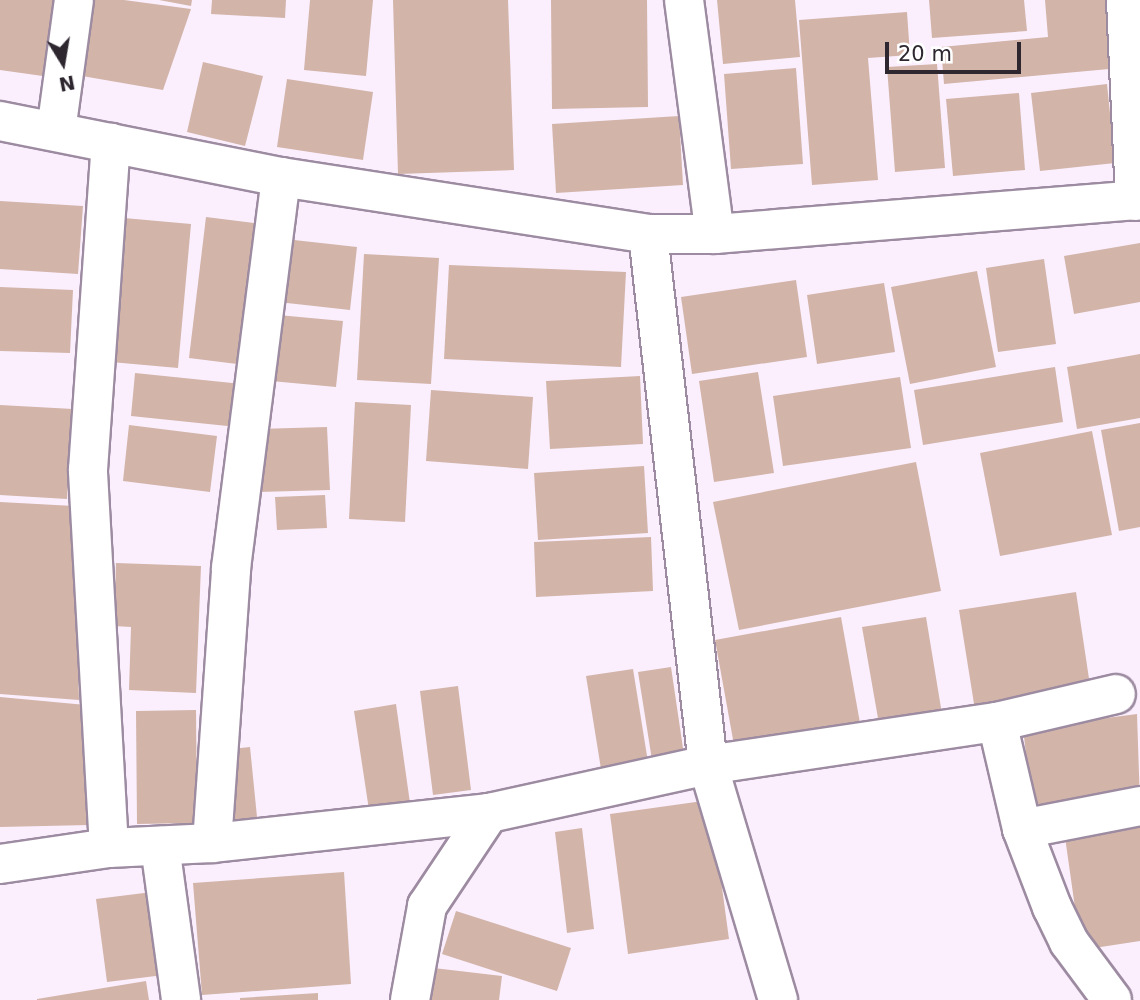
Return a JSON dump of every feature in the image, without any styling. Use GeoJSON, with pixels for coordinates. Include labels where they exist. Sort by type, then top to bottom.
{"type":"FeatureCollection","features":[{"type":"Feature","properties":{"kind":"street"},"geometry":{"type":"LineString","coordinates":[[56,131],[74,0]]}},
{"type":"Feature","properties":{"kind":"street"},"geometry":{"type":"LineString","coordinates":[[684,0],[715,234]]}},
{"type":"Feature","properties":{"kind":"street"},"geometry":{"type":"LineString","coordinates":[[0,121],[281,177],[648,233],[715,234],[1138,200],[1126,0]]}},
{"type":"Feature","properties":{"kind":"street"},"geometry":{"type":"LineString","coordinates":[[109,848],[88,470],[111,143]]}},
{"type":"Feature","properties":{"kind":"street"},"geometry":{"type":"LineString","coordinates":[[212,843],[231,568],[281,177]]}},
{"type":"Feature","properties":{"kind":"street"},"geometry":{"type":"LineString","coordinates":[[648,233],[708,765],[778,1000]]}},
{"type":"Feature","properties":{"kind":"street"},"geometry":{"type":"LineString","coordinates":[[0,864],[109,848],[212,843],[489,813],[708,765],[997,722],[1116,694]]}},
{"type":"Feature","properties":{"kind":"street"},"geometry":{"type":"LineString","coordinates":[[997,722],[1022,829],[1069,942],[1112,1000]]}},
{"type":"Feature","properties":{"kind":"street"},"geometry":{"type":"LineString","coordinates":[[1022,829],[1140,806]]}},
{"type":"Feature","properties":{"kind":"street"},"geometry":{"type":"LineString","coordinates":[[410,1000],[427,906],[489,813]]}},
{"type":"Feature","properties":{"kind":"street"},"geometry":{"type":"LineString","coordinates":[[160,846],[181,1000]]}},
{"type":"Feature","properties":{"kind":"building"},"geometry":{"type":"Polygon","coordinates":[[[0,0],[64,0],[57,78],[0,70],[0,0]]]}},
{"type":"Feature","properties":{"kind":"building"},"geometry":{"type":"Polygon","coordinates":[[[92,0],[124,0],[191,9],[163,90],[82,76],[92,0]]]}},
{"type":"Feature","properties":{"kind":"building"},"geometry":{"type":"Polygon","coordinates":[[[159,0],[192,0],[191,6],[159,0]]]}},
{"type":"Feature","properties":{"kind":"building"},"geometry":{"type":"Polygon","coordinates":[[[212,0],[286,0],[285,18],[211,14],[212,0]]]}},
{"type":"Feature","properties":{"kind":"building"},"geometry":{"type":"Polygon","coordinates":[[[310,0],[373,0],[366,76],[304,70],[310,0]]]}},
{"type":"Feature","properties":{"kind":"building"},"geometry":{"type":"Polygon","coordinates":[[[393,0],[508,0],[514,170],[398,174],[393,0]]]}},
{"type":"Feature","properties":{"kind":"building"},"geometry":{"type":"Polygon","coordinates":[[[551,0],[647,0],[648,107],[552,109],[551,0]]]}},
{"type":"Feature","properties":{"kind":"building"},"geometry":{"type":"Polygon","coordinates":[[[717,0],[795,0],[800,57],[723,64],[717,0]]]}},
{"type":"Feature","properties":{"kind":"building"},"geometry":{"type":"Polygon","coordinates":[[[929,0],[1024,0],[1027,31],[932,38],[929,0]]]}},
{"type":"Feature","properties":{"kind":"building"},"geometry":{"type":"Polygon","coordinates":[[[1045,0],[1117,0],[1120,68],[944,84],[941,47],[1048,37],[1045,0]]]}},
{"type":"Feature","properties":{"kind":"building"},"geometry":{"type":"Polygon","coordinates":[[[907,12],[910,55],[868,58],[878,180],[812,185],[799,20],[907,12]]]}},
{"type":"Feature","properties":{"kind":"building"},"geometry":{"type":"Polygon","coordinates":[[[203,62],[263,76],[245,146],[187,132],[203,62]]]}},
{"type":"Feature","properties":{"kind":"building"},"geometry":{"type":"Polygon","coordinates":[[[937,64],[945,168],[895,172],[887,67],[937,64]]]}},
{"type":"Feature","properties":{"kind":"building"},"geometry":{"type":"Polygon","coordinates":[[[796,68],[803,164],[731,169],[724,74],[796,68]]]}},
{"type":"Feature","properties":{"kind":"building"},"geometry":{"type":"Polygon","coordinates":[[[287,79],[373,92],[363,160],[277,147],[287,79]]]}},
{"type":"Feature","properties":{"kind":"building"},"geometry":{"type":"Polygon","coordinates":[[[1107,84],[1115,163],[1040,171],[1031,93],[1107,84]]]}},
{"type":"Feature","properties":{"kind":"building"},"geometry":{"type":"Polygon","coordinates":[[[1019,93],[1025,170],[953,176],[946,99],[1019,93]]]}},
{"type":"Feature","properties":{"kind":"building"},"geometry":{"type":"Polygon","coordinates":[[[679,116],[683,185],[556,193],[552,124],[679,116]]]}},
{"type":"Feature","properties":{"kind":"building"},"geometry":{"type":"Polygon","coordinates":[[[0,201],[83,206],[78,274],[0,269],[0,201]]]}},
{"type":"Feature","properties":{"kind":"building"},"geometry":{"type":"Polygon","coordinates":[[[206,217],[262,224],[245,365],[189,358],[206,217]]]}},
{"type":"Feature","properties":{"kind":"building"},"geometry":{"type":"Polygon","coordinates":[[[124,218],[191,224],[178,368],[111,362],[124,218]]]}},
{"type":"Feature","properties":{"kind":"building"},"geometry":{"type":"Polygon","coordinates":[[[285,239],[357,247],[350,310],[278,302],[285,239]]]}},
{"type":"Feature","properties":{"kind":"building"},"geometry":{"type":"Polygon","coordinates":[[[1140,243],[1140,302],[1074,314],[1064,256],[1140,243]]]}},
{"type":"Feature","properties":{"kind":"building"},"geometry":{"type":"Polygon","coordinates":[[[364,254],[439,258],[431,384],[357,380],[364,254]]]}},
{"type":"Feature","properties":{"kind":"building"},"geometry":{"type":"Polygon","coordinates":[[[1044,259],[1056,344],[998,352],[986,268],[1044,259]]]}},
{"type":"Feature","properties":{"kind":"building"},"geometry":{"type":"Polygon","coordinates":[[[449,265],[626,272],[621,367],[444,359],[449,265]]]}},
{"type":"Feature","properties":{"kind":"building"},"geometry":{"type":"Polygon","coordinates":[[[977,271],[996,367],[910,384],[891,287],[977,271]]]}},
{"type":"Feature","properties":{"kind":"building"},"geometry":{"type":"Polygon","coordinates":[[[796,280],[807,357],[692,374],[681,297],[796,280]]]}},
{"type":"Feature","properties":{"kind":"building"},"geometry":{"type":"Polygon","coordinates":[[[884,283],[895,352],[817,364],[807,295],[884,283]]]}},
{"type":"Feature","properties":{"kind":"building"},"geometry":{"type":"Polygon","coordinates":[[[0,287],[73,290],[70,353],[0,351],[0,287]]]}},
{"type":"Feature","properties":{"kind":"building"},"geometry":{"type":"Polygon","coordinates":[[[278,315],[343,321],[336,387],[271,381],[278,315]]]}},
{"type":"Feature","properties":{"kind":"building"},"geometry":{"type":"Polygon","coordinates":[[[1140,354],[1140,418],[1077,429],[1067,367],[1140,354]]]}},
{"type":"Feature","properties":{"kind":"building"},"geometry":{"type":"Polygon","coordinates":[[[1055,367],[1063,422],[923,445],[914,390],[1055,367]]]}},
{"type":"Feature","properties":{"kind":"building"},"geometry":{"type":"Polygon","coordinates":[[[758,372],[774,473],[714,482],[699,381],[758,372]]]}},
{"type":"Feature","properties":{"kind":"building"},"geometry":{"type":"Polygon","coordinates":[[[135,373],[242,384],[237,427],[131,416],[135,373]]]}},
{"type":"Feature","properties":{"kind":"building"},"geometry":{"type":"Polygon","coordinates":[[[640,376],[643,444],[550,449],[546,381],[640,376]]]}},
{"type":"Feature","properties":{"kind":"building"},"geometry":{"type":"Polygon","coordinates":[[[900,377],[911,448],[783,466],[773,396],[900,377]]]}},
{"type":"Feature","properties":{"kind":"building"},"geometry":{"type":"Polygon","coordinates":[[[431,390],[533,397],[528,469],[426,461],[431,390]]]}},
{"type":"Feature","properties":{"kind":"building"},"geometry":{"type":"Polygon","coordinates":[[[355,402],[411,405],[405,522],[349,519],[355,402]]]}},
{"type":"Feature","properties":{"kind":"building"},"geometry":{"type":"Polygon","coordinates":[[[0,405],[73,409],[67,499],[0,495],[0,405]]]}},
{"type":"Feature","properties":{"kind":"building"},"geometry":{"type":"Polygon","coordinates":[[[1140,423],[1140,527],[1119,531],[1101,430],[1140,423]]]}},
{"type":"Feature","properties":{"kind":"building"},"geometry":{"type":"Polygon","coordinates":[[[129,425],[217,436],[210,492],[123,481],[129,425]]]}},
{"type":"Feature","properties":{"kind":"building"},"geometry":{"type":"Polygon","coordinates":[[[327,427],[330,490],[259,492],[257,429],[327,427]]]}},
{"type":"Feature","properties":{"kind":"building"},"geometry":{"type":"Polygon","coordinates":[[[1092,431],[1112,535],[1000,556],[980,453],[1092,431]]]}},
{"type":"Feature","properties":{"kind":"building"},"geometry":{"type":"Polygon","coordinates":[[[916,462],[941,591],[739,630],[713,502],[916,462]]]}},
{"type":"Feature","properties":{"kind":"building"},"geometry":{"type":"Polygon","coordinates":[[[644,466],[648,533],[538,540],[534,473],[644,466]]]}},
{"type":"Feature","properties":{"kind":"building"},"geometry":{"type":"Polygon","coordinates":[[[325,495],[327,528],[277,530],[275,497],[325,495]]]}},
{"type":"Feature","properties":{"kind":"building"},"geometry":{"type":"Polygon","coordinates":[[[0,502],[74,506],[79,700],[0,694],[0,502]]]}},
{"type":"Feature","properties":{"kind":"building"},"geometry":{"type":"Polygon","coordinates":[[[651,537],[653,591],[536,597],[534,542],[651,537]]]}},
{"type":"Feature","properties":{"kind":"building"},"geometry":{"type":"Polygon","coordinates":[[[116,563],[201,566],[196,693],[129,690],[131,627],[114,626],[116,563]]]}},
{"type":"Feature","properties":{"kind":"building"},"geometry":{"type":"Polygon","coordinates":[[[1076,592],[1091,692],[975,710],[959,610],[1076,592]]]}},
{"type":"Feature","properties":{"kind":"building"},"geometry":{"type":"Polygon","coordinates":[[[841,617],[860,723],[734,745],[715,640],[841,617]]]}},
{"type":"Feature","properties":{"kind":"building"},"geometry":{"type":"Polygon","coordinates":[[[926,617],[942,714],[879,724],[862,627],[926,617]]]}},
{"type":"Feature","properties":{"kind":"building"},"geometry":{"type":"Polygon","coordinates":[[[671,667],[684,755],[652,760],[638,672],[671,667]]]}},
{"type":"Feature","properties":{"kind":"building"},"geometry":{"type":"Polygon","coordinates":[[[633,669],[648,762],[601,769],[586,676],[633,669]]]}},
{"type":"Feature","properties":{"kind":"building"},"geometry":{"type":"Polygon","coordinates":[[[458,686],[471,790],[433,795],[420,691],[458,686]]]}},
{"type":"Feature","properties":{"kind":"building"},"geometry":{"type":"Polygon","coordinates":[[[0,697],[86,705],[89,825],[0,827],[0,697]]]}},
{"type":"Feature","properties":{"kind":"building"},"geometry":{"type":"Polygon","coordinates":[[[396,704],[410,803],[369,810],[354,711],[396,704]]]}},
{"type":"Feature","properties":{"kind":"building"},"geometry":{"type":"Polygon","coordinates":[[[196,710],[197,823],[137,824],[136,711],[196,710]]]}},
{"type":"Feature","properties":{"kind":"building"},"geometry":{"type":"Polygon","coordinates":[[[1137,714],[1140,804],[1034,818],[1023,729],[1137,714]]]}},
{"type":"Feature","properties":{"kind":"building"},"geometry":{"type":"Polygon","coordinates":[[[250,747],[258,827],[231,830],[222,750],[250,747]]]}},
{"type":"Feature","properties":{"kind":"building"},"geometry":{"type":"Polygon","coordinates":[[[710,800],[729,939],[628,954],[610,814],[710,800]]]}},
{"type":"Feature","properties":{"kind":"building"},"geometry":{"type":"Polygon","coordinates":[[[1140,818],[1140,941],[1081,950],[1064,830],[1140,818]]]}},
{"type":"Feature","properties":{"kind":"building"},"geometry":{"type":"Polygon","coordinates":[[[582,828],[594,929],[567,933],[555,832],[582,828]]]}},
{"type":"Feature","properties":{"kind":"building"},"geometry":{"type":"Polygon","coordinates":[[[344,872],[351,984],[202,995],[193,883],[344,872]]]}},
{"type":"Feature","properties":{"kind":"building"},"geometry":{"type":"Polygon","coordinates":[[[152,892],[164,975],[107,982],[96,899],[152,892]]]}},
{"type":"Feature","properties":{"kind":"building"},"geometry":{"type":"Polygon","coordinates":[[[456,911],[571,948],[557,991],[442,954],[456,911]]]}},
{"type":"Feature","properties":{"kind":"building"},"geometry":{"type":"Polygon","coordinates":[[[425,967],[502,976],[499,1000],[421,1000],[425,967]]]}},
{"type":"Feature","properties":{"kind":"building"},"geometry":{"type":"Polygon","coordinates":[[[146,981],[149,1000],[37,1000],[37,999],[146,981]]]}},
{"type":"Feature","properties":{"kind":"building"},"geometry":{"type":"Polygon","coordinates":[[[318,993],[318,1000],[240,1000],[240,998],[318,993]]]}}]}
